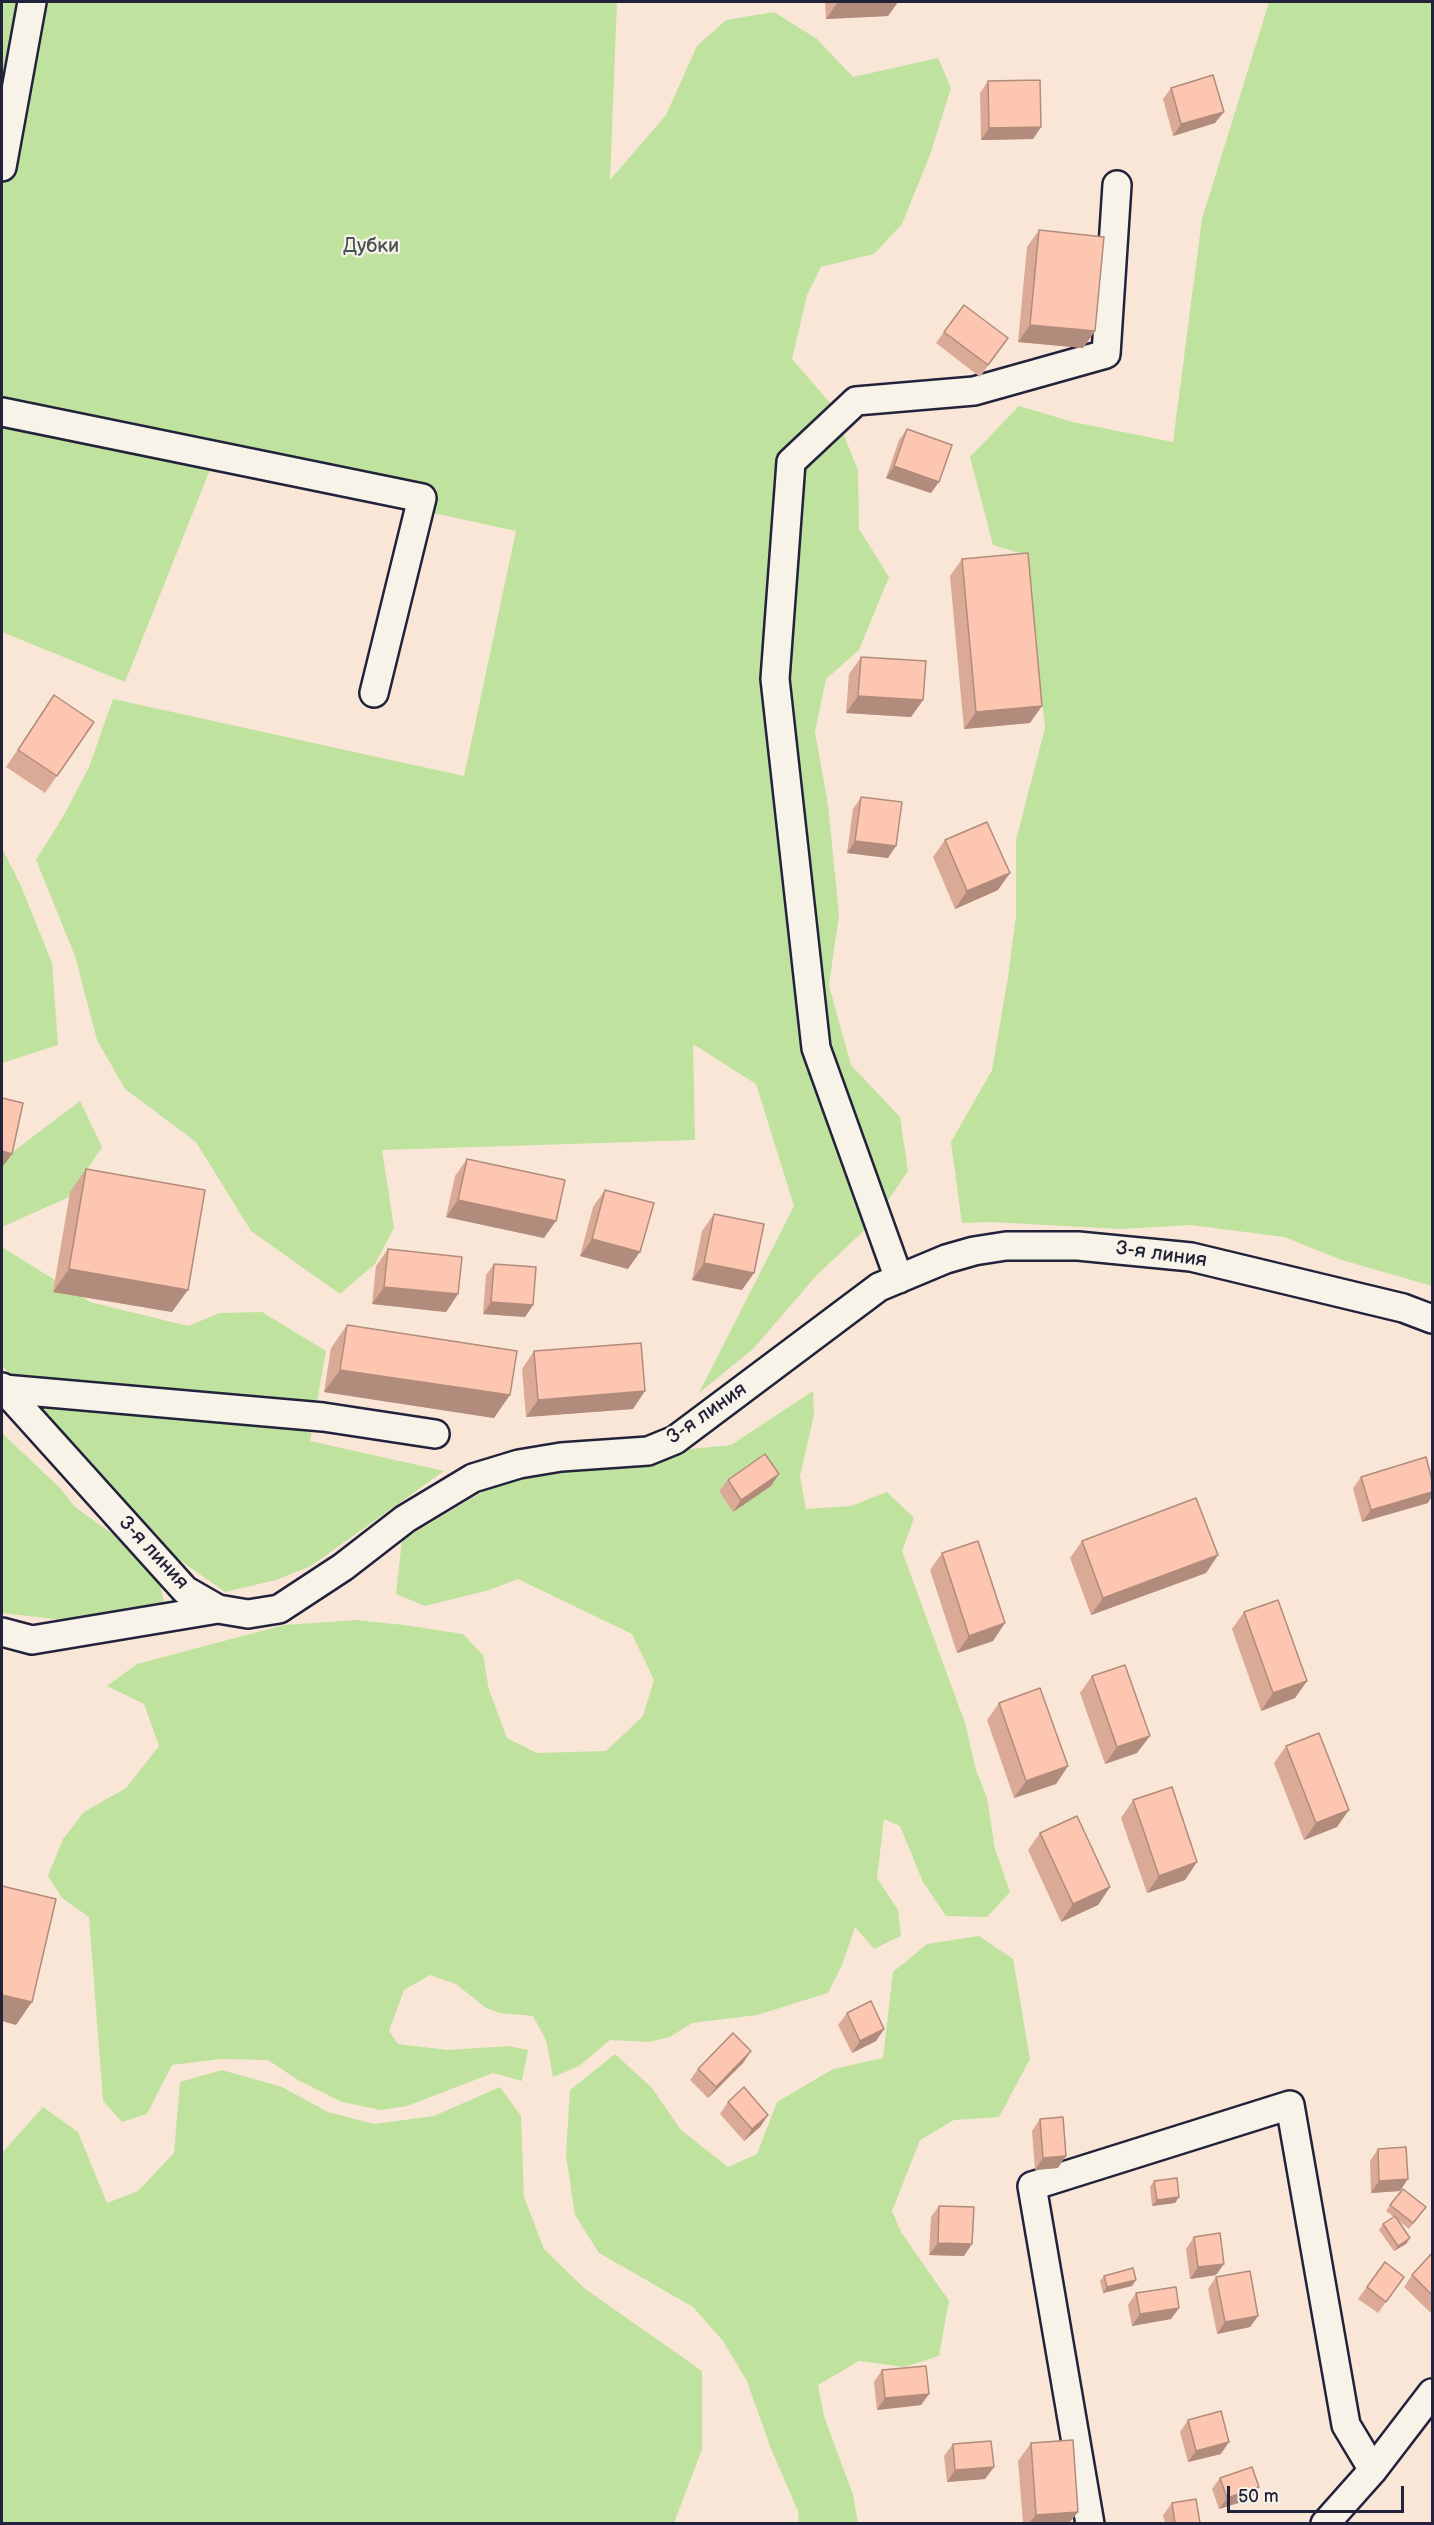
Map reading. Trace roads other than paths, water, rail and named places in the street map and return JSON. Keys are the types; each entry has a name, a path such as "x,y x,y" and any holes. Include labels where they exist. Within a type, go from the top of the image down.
{"street":[{"path":"2,167 32,2"},
{"path":"899,1279 816,1048 775,680 791,462 856,401 974,391 1106,354 1117,185"},
{"path":"2,412 422,498 374,693"},
{"name":"3-я линия","path":"3,1388 185,1590 218,1608 248,1614 279,1608 343,1567 405,1519 473,1478 519,1464 561,1457 648,1450 675,1440 879,1287 946,1259 1006,1246 1122,1248 1191,1257 1403,1308 1432,1319"},
{"path":"3,1388 323,1417 435,1434"},
{"path":"2,1632 32,1640 218,1608"},
{"path":"1089,2523 1032,2186 1290,2105 1346,2425 1373,2470"},
{"path":"1325,2523 1373,2470 1432,2393"}],"park label":[{"name":"Дубки","path":"371,247"}]}
